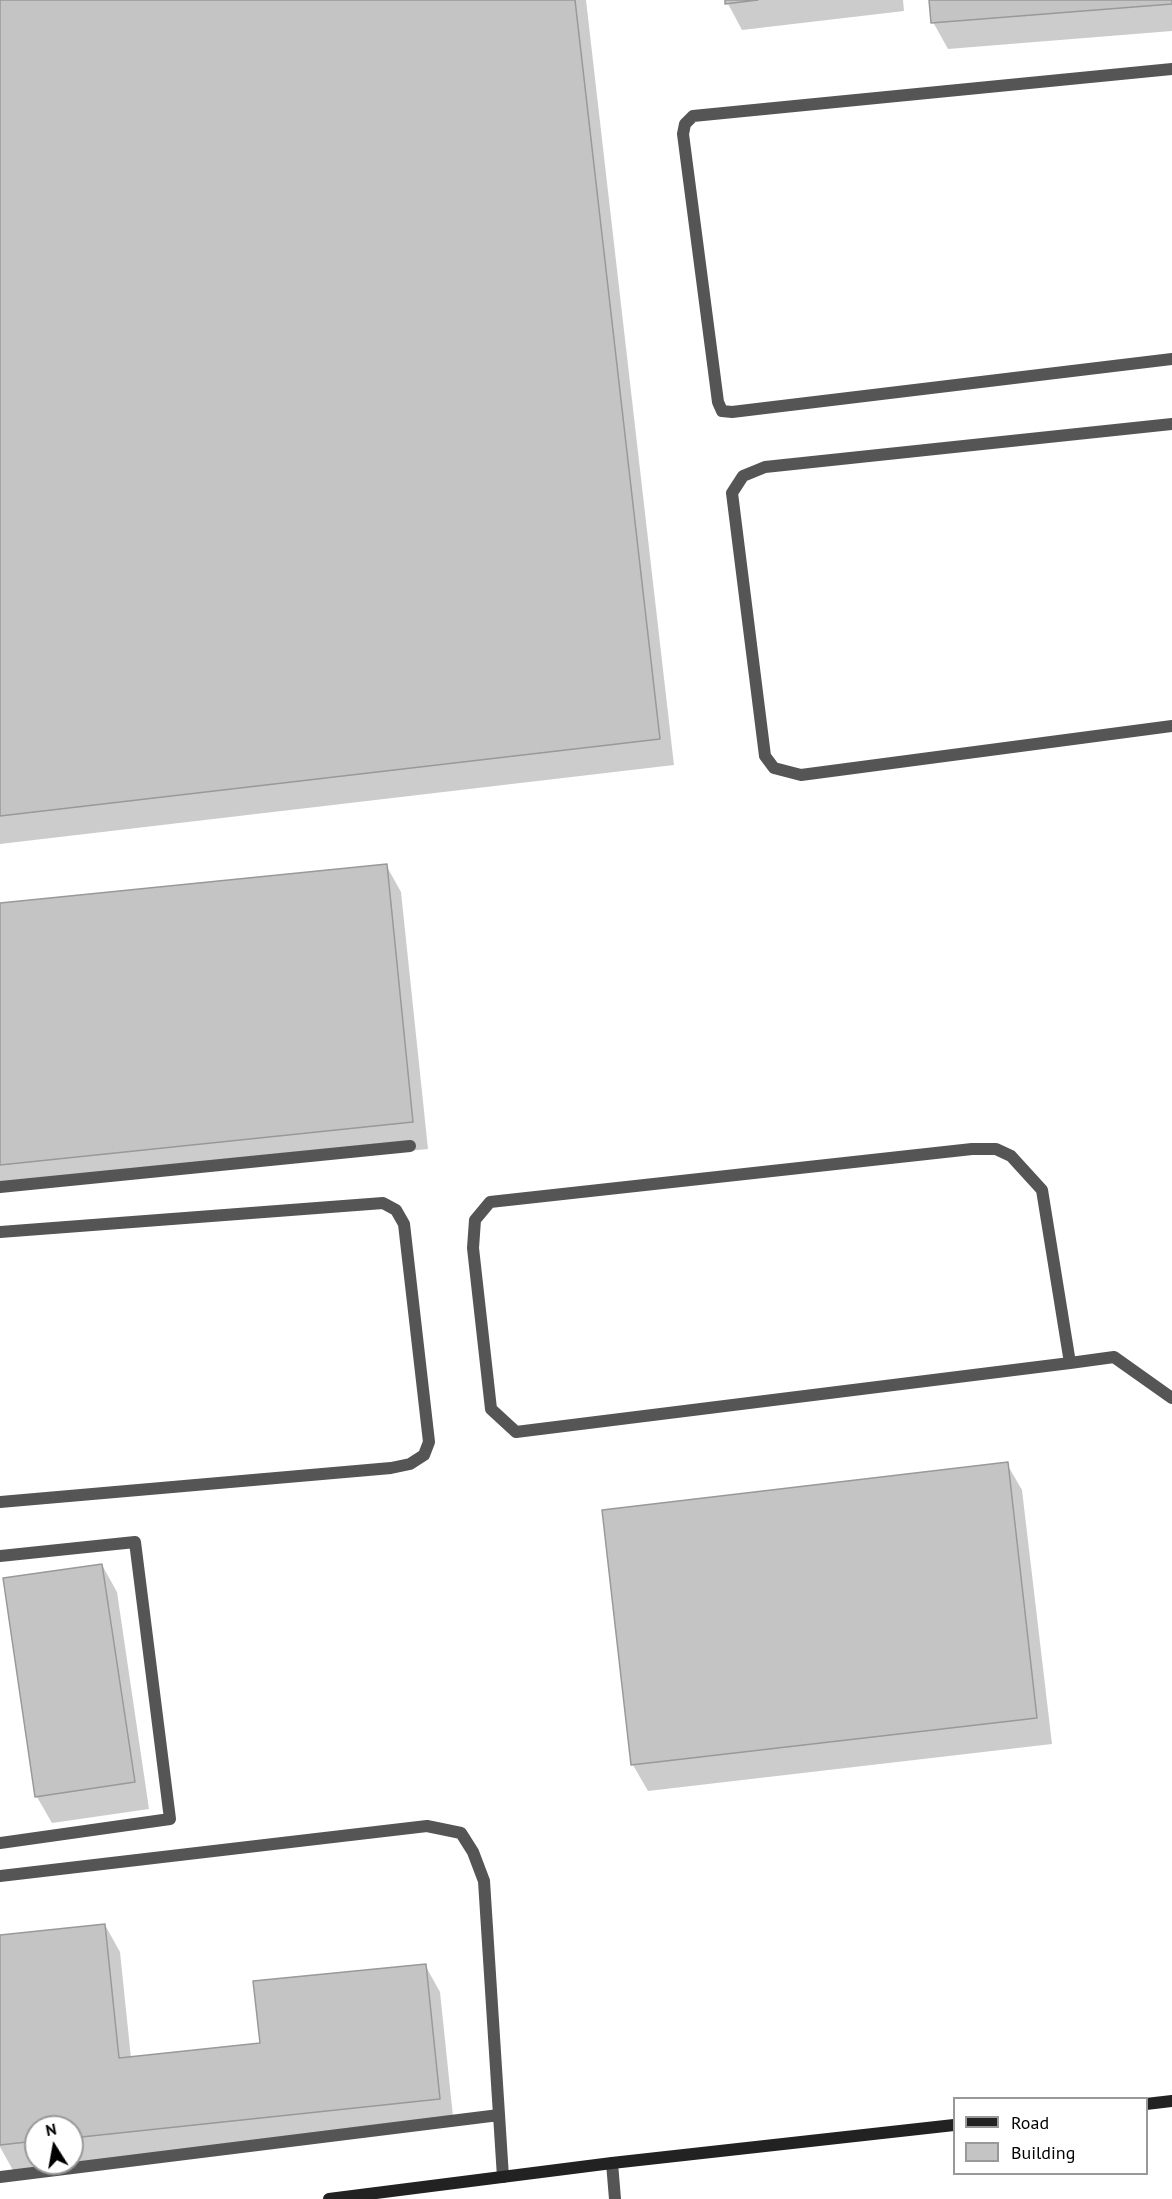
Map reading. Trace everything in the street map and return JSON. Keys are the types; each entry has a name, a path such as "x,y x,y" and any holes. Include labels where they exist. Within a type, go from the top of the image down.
{"street":[{"path":"1172,69 693,116 685,123 683,134 718,402 722,411 732,412 1172,359"},
{"path":"1172,424 765,467 743,476 732,493 765,756 774,768 801,775 1172,726"},
{"path":"0,1187 410,1146"},
{"path":"1070,1363 1042,1190 1011,1156 996,1149 972,1149 490,1202 475,1220 473,1248 491,1409 516,1432 1070,1363 1114,1357 1172,1398"},
{"path":"0,1232 383,1203 396,1210 404,1224 429,1442 424,1455 410,1464 391,1468 0,1502"},
{"path":"0,1556 135,1542 170,1819 0,1843"},
{"path":"0,1876 428,1826 461,1833 473,1852 484,1881 503,2177"},
{"path":"1148,2104 1172,2101"},
{"path":"0,2177 499,2115"},
{"path":"328,2199 612,2163 953,2125"},
{"path":"612,2163 615,2199"}],"building":[{"path":"0,0 575,0 660,739 0,816"},
{"path":"725,0 758,0 725,4"},
{"path":"929,0 1172,0 1172,4 931,23"},
{"path":"387,864 413,1122 0,1165 0,903"},
{"path":"1008,1462 1037,1718 631,1765 602,1510"},
{"path":"102,1564 135,1782 35,1797 3,1578"},
{"path":"105,1924 119,2058 260,2043 253,1981 426,1964 440,2099 84,2137 84,2115 24,2115 24,2142 0,2145 0,1935"}]}
